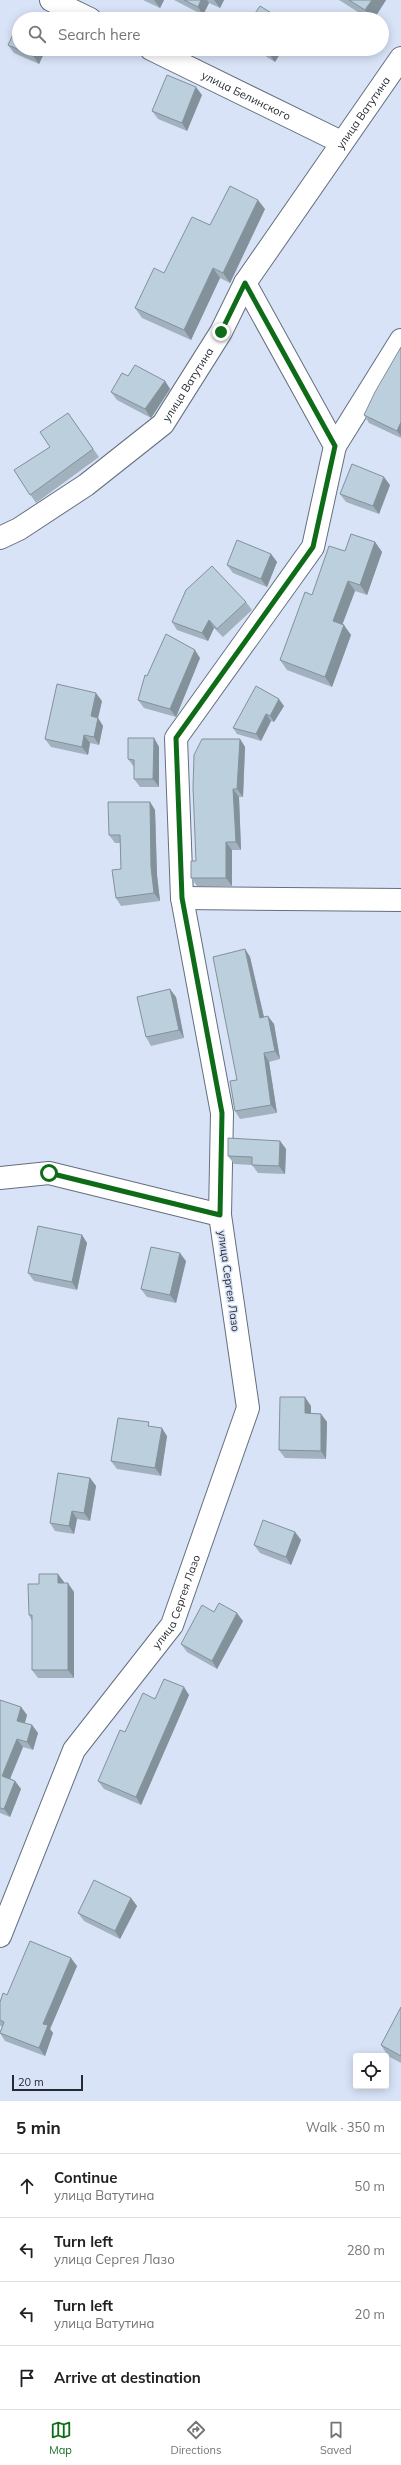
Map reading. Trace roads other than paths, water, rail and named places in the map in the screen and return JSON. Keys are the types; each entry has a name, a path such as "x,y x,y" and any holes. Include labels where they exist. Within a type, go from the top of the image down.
{"street":[{"path":"51,0 76,12"},
{"name":"улица Белинского","path":"165,56 342,142"},
{"name":"улица Ватутина","path":"0,538 19,529 86,485 163,424 221,332 245,283 401,58"},
{"path":"245,283 335,446"},
{"name":"улица Сергея Лазо","path":"0,1936 74,1750 172,1625 248,1408 220,1215 222,1113 182,898 176,738 313,547 335,446 401,340"},
{"path":"182,898 401,900"},
{"path":"0,1178 49,1173 220,1215"}]}
